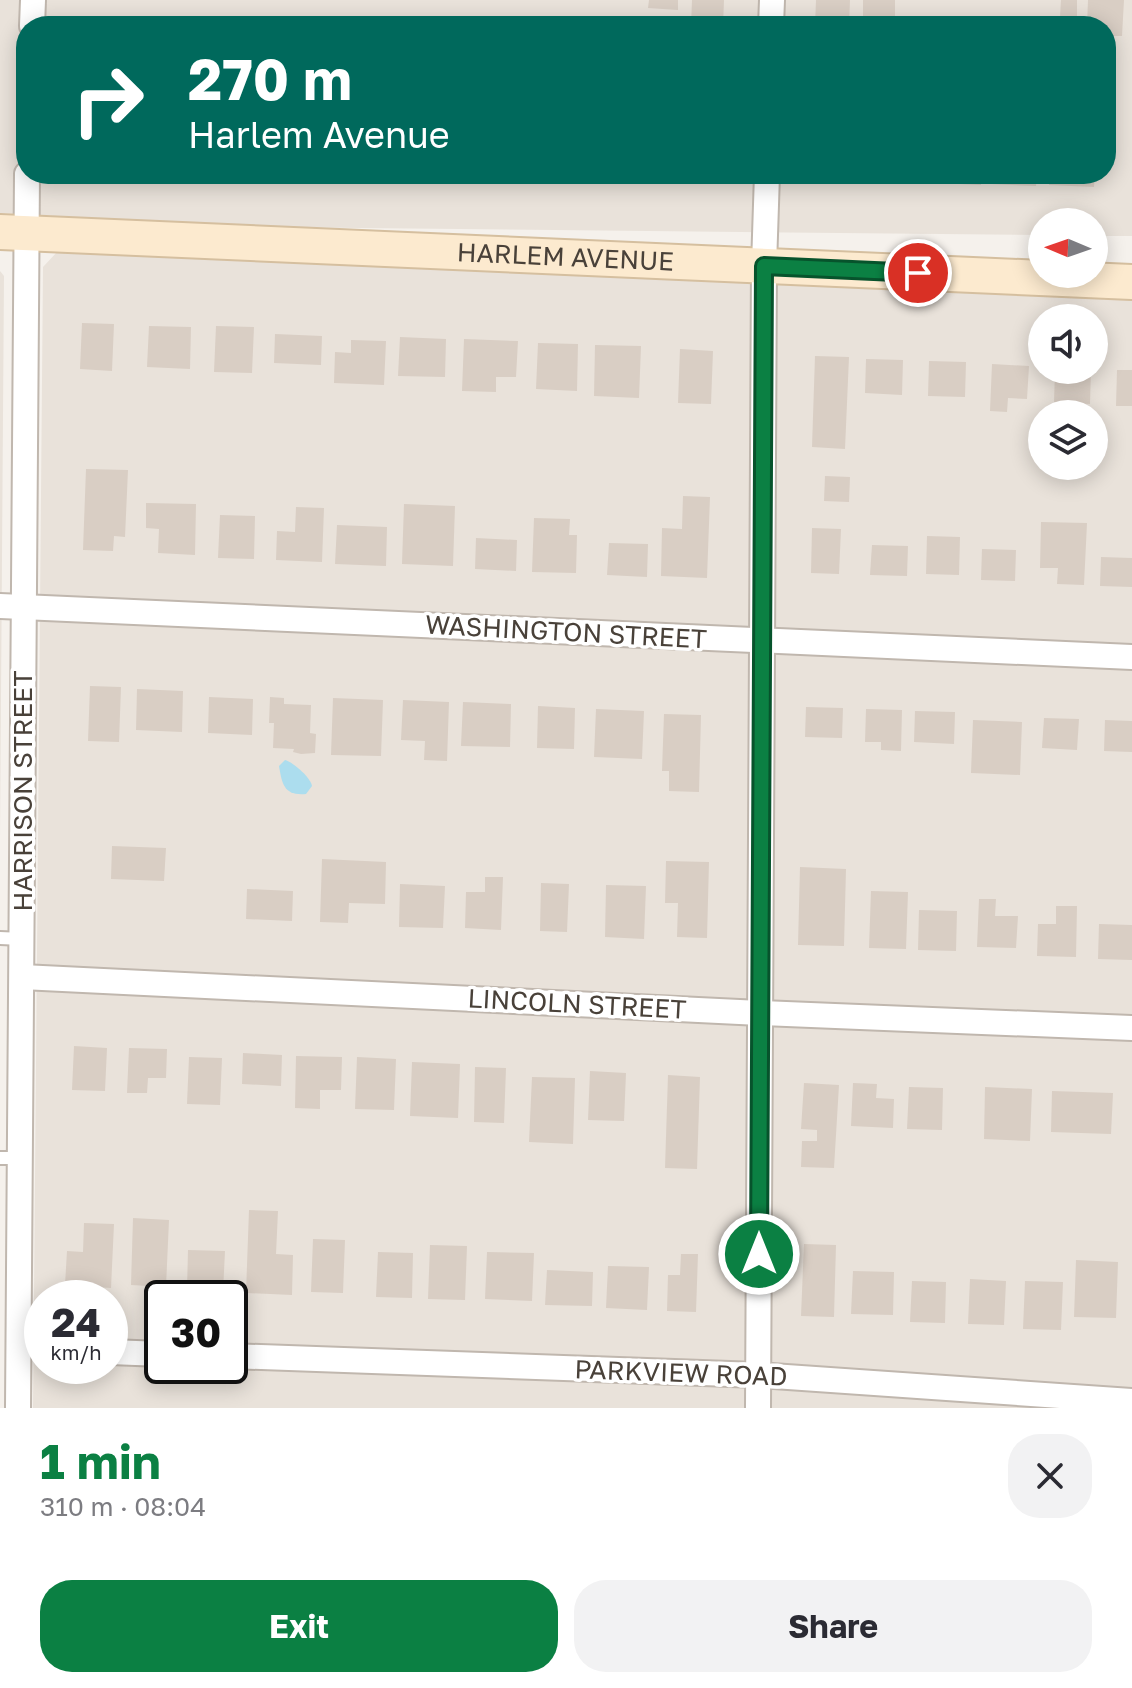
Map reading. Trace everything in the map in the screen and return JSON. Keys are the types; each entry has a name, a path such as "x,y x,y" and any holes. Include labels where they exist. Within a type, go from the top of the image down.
{"main road":[{"name":"HARLEM AVENUE","path":"13,232 1132,282"}],"street":[{"name":"HARRISON STREET","path":"24,1289 11,1158 22,977 11,938 13,232 25,184"},
{"path":"758,1408 767,184"},
{"name":"WASHINGTON STREET","path":"12,607 1132,657"},
{"name":"LINCOLN STREET","path":"22,977 1132,1028"},
{"name":"PARKVIEW ROAD","path":"248,1357 758,1375 1132,1401"},
{"name":"HARRISON STREET","path":"18,1408 24,1378"}],"shaded area":[{"path":"0,0 1132,0 1132,236 1108,236 1108,208 1028,208 1028,235 259,227 0,213"},
{"path":"57,252 1132,300 1132,1408 33,1408 33,1384 128,1384 128,1280 34,1280 43,267"},
{"path":"0,271 4,276 0,839"}],"water":[{"path":"285,760 311,783 306,794 293,793 285,788 279,766"}],"building":[{"path":"649,0 678,0 678,10 648,8"},
{"path":"692,0 724,0 723,16 691,16"},
{"path":"816,0 850,0 849,16 815,16"},
{"path":"863,0 895,0 895,16 863,16"},
{"path":"1061,0 1077,0 1077,16 1060,16"},
{"path":"1088,0 1124,0 1122,36 1116,36 1116,16 1087,16"},
{"path":"990,184 1036,184 1036,186"},
{"path":"1049,184 1094,184 1094,187"},
{"path":"82,323 114,324 112,371 80,369"},
{"path":"149,326 191,327 190,369 147,367"},
{"path":"216,326 254,327 252,373 214,372"},
{"path":"275,334 322,336 321,365 274,363"},
{"path":"400,337 446,339 445,377 398,376"},
{"path":"464,339 518,341 516,377 496,377 496,392 462,391"},
{"path":"351,340 386,341 384,385 334,383 335,352 351,353"},
{"path":"538,343 578,344 577,391 536,389"},
{"path":"595,345 641,346 639,398 594,396"},
{"path":"680,349 713,351 711,404 678,403"},
{"path":"815,356 849,357 845,449 812,447"},
{"path":"866,359 903,360 902,395 865,393"},
{"path":"929,361 966,362 965,397 928,396"},
{"path":"992,364 1028,366 1027,399 1008,398 1007,412 990,411"},
{"path":"1117,370 1132,370 1132,406 1116,406"},
{"path":"1055,384 1091,384 1090,400 1054,400"},
{"path":"86,469 128,470 125,537 114,536 113,551 83,550"},
{"path":"825,476 850,477 849,502 824,501"},
{"path":"683,496 710,497 707,578 661,576 662,528 682,529"},
{"path":"146,503 196,504 195,555 158,553 159,529 146,528"},
{"path":"404,504 455,506 453,566 402,564"},
{"path":"296,507 324,508 322,562 276,560 277,531 295,532"},
{"path":"220,515 255,516 254,559 218,558"},
{"path":"534,518 570,519 569,535 577,535 576,573 532,572"},
{"path":"1041,522 1087,523 1084,585 1057,584 1058,568 1040,568"},
{"path":"337,525 387,527 386,566 335,564"},
{"path":"812,528 841,529 839,574 811,573"},
{"path":"927,536 960,537 959,575 926,574"},
{"path":"476,538 517,540 516,571 475,569"},
{"path":"609,543 648,544 647,577 607,575"},
{"path":"872,545 908,546 907,576 870,575"},
{"path":"982,549 1016,550 1015,581 981,580"},
{"path":"1101,557 1132,558 1132,587 1100,586"},
{"path":"90,686 121,687 119,742 88,741"},
{"path":"137,689 183,691 182,732 136,730"},
{"path":"209,697 253,699 252,735 208,733"},
{"path":"270,697 284,698 284,704 311,705 310,733 316,734 315,753 301,754 293,752 294,749 273,748 274,723 269,723"},
{"path":"333,698 383,700 381,756 331,755"},
{"path":"403,700 449,702 447,761 424,760 425,741 401,740"},
{"path":"463,702 511,704 510,747 461,746"},
{"path":"538,706 575,708 574,749 537,748"},
{"path":"806,707 843,708 842,738 805,737"},
{"path":"596,709 644,711 642,759 594,757"},
{"path":"866,709 902,710 901,751 881,750 881,742 865,742"},
{"path":"915,711 955,712 954,744 914,742"},
{"path":"664,714 701,715 699,792 669,791 669,771 662,771"},
{"path":"1044,718 1079,719 1077,750 1042,748"},
{"path":"973,720 1022,722 1020,775 971,773"},
{"path":"1105,720 1132,721 1132,752 1104,751"},
{"path":"112,846 166,848 164,881 111,879"},
{"path":"322,859 386,862 385,904 349,903 348,923 320,922"},
{"path":"666,861 709,862 707,938 677,937 678,903 665,903"},
{"path":"800,867 846,869 844,946 798,945"},
{"path":"485,877 503,877 501,930 465,928 466,892 485,892"},
{"path":"541,883 569,884 567,932 540,931"},
{"path":"400,884 445,886 443,928 399,927"},
{"path":"606,885 646,886 644,939 605,937"},
{"path":"247,889 293,891 292,921 246,919"},
{"path":"871,891 908,892 906,949 869,948"},
{"path":"979,899 996,899 995,916 1018,916 1016,948 977,947"},
{"path":"1056,906 1077,906 1076,957 1037,956 1038,924 1056,924"},
{"path":"919,910 957,911 956,951 918,950"},
{"path":"1099,924 1132,925 1132,960 1098,959"},
{"path":"74,1046 107,1048 105,1091 72,1090"},
{"path":"129,1048 167,1049 166,1078 148,1078 147,1093 127,1093"},
{"path":"243,1053 282,1055 281,1086 242,1084"},
{"path":"296,1056 342,1057 341,1090 320,1090 320,1109 295,1108"},
{"path":"189,1057 222,1058 220,1105 187,1104"},
{"path":"357,1057 396,1059 394,1110 355,1109"},
{"path":"412,1062 460,1064 458,1118 410,1116"},
{"path":"475,1067 506,1068 504,1123 474,1122"},
{"path":"590,1071 626,1073 624,1121 588,1120"},
{"path":"668,1075 700,1077 697,1169 665,1168"},
{"path":"532,1077 575,1078 573,1144 529,1142"},
{"path":"804,1083 839,1085 834,1168 801,1167 802,1141 817,1141 817,1130 801,1129"},
{"path":"853,1083 877,1084 876,1098 894,1099 893,1128 851,1126"},
{"path":"909,1087 943,1088 942,1130 907,1129"},
{"path":"985,1087 1032,1089 1030,1141 984,1139"},
{"path":"1052,1091 1113,1093 1111,1134 1051,1132"},
{"path":"249,1210 278,1211 276,1254 293,1255 292,1295 248,1293"},
{"path":"133,1218 169,1220 166,1280 144,1280 144,1286 131,1285"},
{"path":"84,1223 114,1224 111,1280 65,1280 67,1251 83,1252"},
{"path":"313,1239 345,1240 343,1293 311,1292"},
{"path":"804,1244 836,1245 834,1317 801,1316"},
{"path":"430,1245 467,1246 465,1300 428,1299"},
{"path":"188,1250 225,1251 224,1280 187,1280"},
{"path":"378,1252 413,1253 412,1298 376,1297"},
{"path":"487,1252 534,1253 532,1301 485,1299"},
{"path":"681,1254 698,1254 696,1312 667,1311 668,1275 680,1275"},
{"path":"1076,1260 1118,1262 1116,1318 1074,1317"},
{"path":"608,1266 649,1267 647,1310 606,1308"},
{"path":"547,1270 593,1272 592,1306 545,1305"},
{"path":"853,1271 894,1272 893,1315 851,1314"},
{"path":"970,1279 1006,1281 1004,1325 968,1324"},
{"path":"912,1281 946,1282 945,1323 910,1322"},
{"path":"1025,1281 1063,1282 1061,1330 1023,1329"}],"route":[{"path":"759,1254 764,266 918,273"}]}
